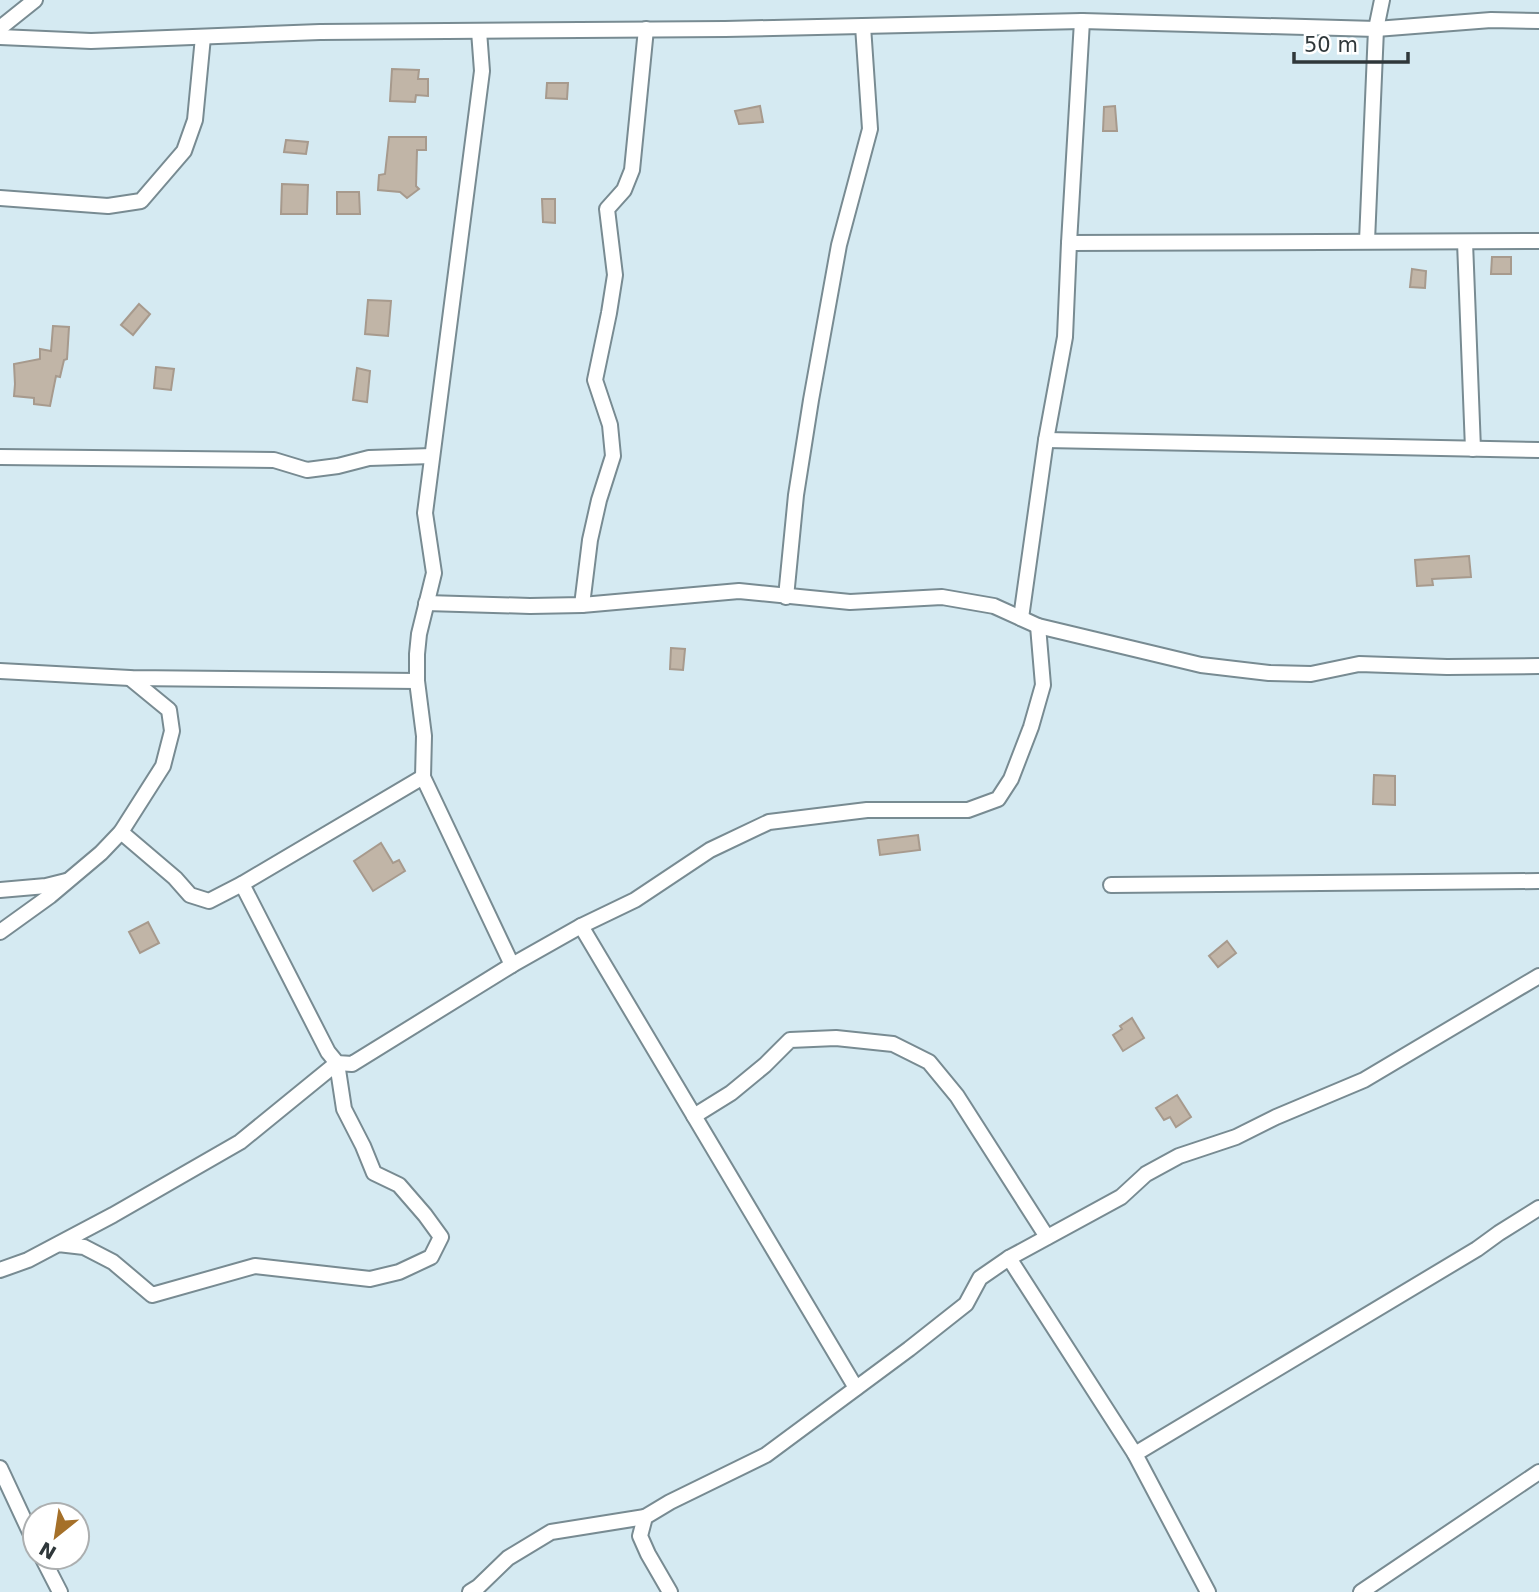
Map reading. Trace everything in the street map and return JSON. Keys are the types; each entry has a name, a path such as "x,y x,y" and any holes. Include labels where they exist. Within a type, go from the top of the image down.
{"street":[{"path":"0,28 35,0"},
{"path":"1367,241 1376,29 1382,0"},
{"path":"0,37 92,41 320,32 1082,21 1376,29 1491,20 1539,20"},
{"path":"1021,618 1046,440 1065,337 1082,21"},
{"path":"786,597 796,495 811,400 839,245 870,129 863,26"},
{"path":"582,606 590,540 613,456 610,425 595,380 615,275 607,209 624,190 632,170 646,29"},
{"path":"479,31 482,71 425,513 434,573 416,654 424,736 423,777 512,965"},
{"path":"0,198 108,206 141,201 184,151 195,120 203,37"},
{"path":"1069,243 1539,241"},
{"path":"1465,242 1473,449"},
{"path":"1046,440 1539,450"},
{"path":"0,457 274,460 307,470 369,458 432,456"},
{"path":"426,603 582,606 739,591 850,602 942,597 994,606 1038,626 1201,665 1269,673 1311,674 1359,664 1539,666"},
{"path":"0,1270 28,1260 124,1209 240,1142 337,1063 352,1064 512,965 581,926 635,900 710,850 769,822 867,810 968,810 998,799 1012,779 1043,685 1038,626"},
{"path":"0,671 130,678 417,681"},
{"path":"0,932 50,897 102,853 121,832 163,766 172,731 169,709 130,678"},
{"path":"121,832 175,878 190,895 209,901 423,777"},
{"path":"0,891 67,881"},
{"path":"1111,885 1539,881"},
{"path":"58,1244 84,1247 113,1262 152,1295 255,1266 370,1279 399,1272 431,1257 441,1237 399,1185 374,1173 344,1109 337,1063 328,1052 242,884"},
{"path":"581,926 856,1388"},
{"path":"470,1592 508,1558 551,1532 645,1517 766,1455 966,1304 981,1278 1009,1258 1121,1197 1146,1174 1179,1156 1236,1137 1364,1080 1539,976"},
{"path":"694,1116 730,1093 765,1065 790,1040 836,1038 893,1044 929,1062 957,1096 1047,1237"},
{"path":"1135,1454 1477,1249 1539,1208"},
{"path":"1009,1258 1135,1454 1208,1592"},
{"path":"0,1468 21,1512"},
{"path":"1361,1592 1539,1472"},
{"path":"645,1517 640,1536 670,1592"},
{"path":"49,1571 60,1592"}],"building":[{"path":"392,69 419,70 418,79 428,79 428,96 416,95 415,102 390,101"},
{"path":"547,83 568,83 567,99 546,98"},
{"path":"760,106 763,122 739,124 735,111"},
{"path":"1115,106 1117,131 1103,131 1104,107"},
{"path":"389,137 426,137 426,150 417,150 416,186 419,189 407,198 400,192 378,190 379,175 385,174"},
{"path":"286,140 308,142 306,154 284,152"},
{"path":"282,184 308,185 307,214 281,214"},
{"path":"337,192 359,192 360,214 337,214"},
{"path":"542,199 555,199 555,223 543,222"},
{"path":"1492,257 1511,257 1511,274 1491,274"},
{"path":"1412,269 1426,271 1425,288 1410,287"},
{"path":"368,300 391,301 388,336 365,334"},
{"path":"139,304 150,314 133,335 121,325"},
{"path":"53,326 69,327 67,359 64,360 60,377 56,376 50,406 34,404 34,398 14,396 14,364 40,359 40,349 51,351"},
{"path":"156,367 174,369 171,390 154,388"},
{"path":"357,368 370,371 367,402 353,400"},
{"path":"1469,556 1471,577 1432,579 1433,585 1417,586 1415,560"},
{"path":"671,648 685,649 683,670 670,669"},
{"path":"1374,775 1395,776 1395,805 1373,804"},
{"path":"918,835 920,850 880,855 878,840"},
{"path":"381,843 393,863 399,860 405,871 373,891 354,861"},
{"path":"148,922 159,943 140,953 129,932"},
{"path":"1227,941 1236,953 1218,967 1209,956"},
{"path":"1132,1018 1144,1038 1123,1051 1113,1035"},
{"path":"1177,1095 1191,1117 1176,1127 1170,1117 1164,1120 1156,1108"}]}
